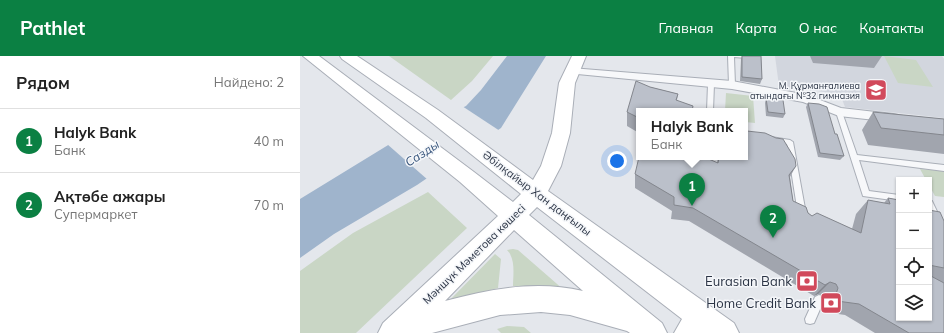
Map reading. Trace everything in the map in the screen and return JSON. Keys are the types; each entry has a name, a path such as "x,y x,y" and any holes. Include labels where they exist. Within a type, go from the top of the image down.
{"main road":[{"path":"310,56 336,64 351,59"},
{"path":"310,56 461,172 643,326"},
{"name":"Әбілқайыр Хан даңғылы","path":"351,59 432,114 486,155 695,324 724,333"},
{"name":"Мәншүк Мәметова көшесі","path":"396,331 536,194 551,166 561,133 564,97 575,63"},
{"path":"396,331 488,305 529,299 560,300 643,326"}],"street":[{"path":"575,63 711,84 732,85 764,90 807,99 839,112 905,119"}],"lane":[{"path":"731,56 732,85"},
{"path":"735,56 746,56"},
{"path":"710,108 711,84"},
{"path":"839,112 866,194 896,198"},
{"path":"768,138 790,142 803,224"},
{"path":"854,157 944,168"},
{"path":"932,210 944,236"},
{"path":"810,319 819,300"}],"shaded area":[{"name":"М. Құрманғалиева атындағы №32 гимназия","path":"775,56 942,56 944,59 944,118 845,107 840,94 779,86"}],"green space":[{"path":"389,56 493,56 472,81 451,100"},
{"path":"884,56 916,60 933,87 898,83"},
{"path":"726,93 753,96 755,123 748,122 748,108 725,108"},
{"path":"920,169 944,171 944,197 935,196 932,190 932,177 924,177"},
{"path":"428,192 467,228 356,333 300,333 300,271 353,233"},
{"path":"507,250 518,250 564,290 513,286 513,262"},
{"path":"495,254 501,259 498,288 465,297 443,307"},
{"path":"507,326 524,327 531,333 501,333 497,329"}],"water":[{"name":"Сазды","path":"507,56 546,56 501,128 417,185 334,234 300,258 300,199 398,139 466,106 481,90"}],"pier":[{"path":"462,106 500,131 428,180 387,144 397,138"}],"building":[{"path":"742,56 761,56 762,79 742,77"},
{"path":"636,81 650,87 678,94 676,100 693,106 693,108 636,108 636,116 627,112"},
{"path":"766,98 783,100 785,114 768,112"},
{"path":"808,103 819,104 827,107 835,134 837,134 844,156 820,153"},
{"path":"873,112 944,119 944,135 881,128"},
{"path":"748,131 765,133 776,138 783,139 795,159 796,166 789,175 793,201 806,207 808,213 812,216 817,213 861,233 868,200 890,204 888,198 896,199 896,321 932,321 932,277 944,283 944,333 909,333 859,304 837,301 836,294 838,288 836,284 830,282 825,285 693,208 674,205 674,197 635,174 638,160 711,160 718,163 718,160 748,160"},
{"path":"932,211 940,212 944,221 944,268 932,266"}],"place":[{"name":"М. Құрманғалиева атындағы №32 гимназия","path":"876,90"},
{"name":"Halyk Bank","path":"692,206"},
{"name":"Ақтөбе ажары","path":"773,238"},
{"name":"Eurasian Bank","path":"807,281"},
{"name":"Home Credit Bank","path":"831,303"}]}
